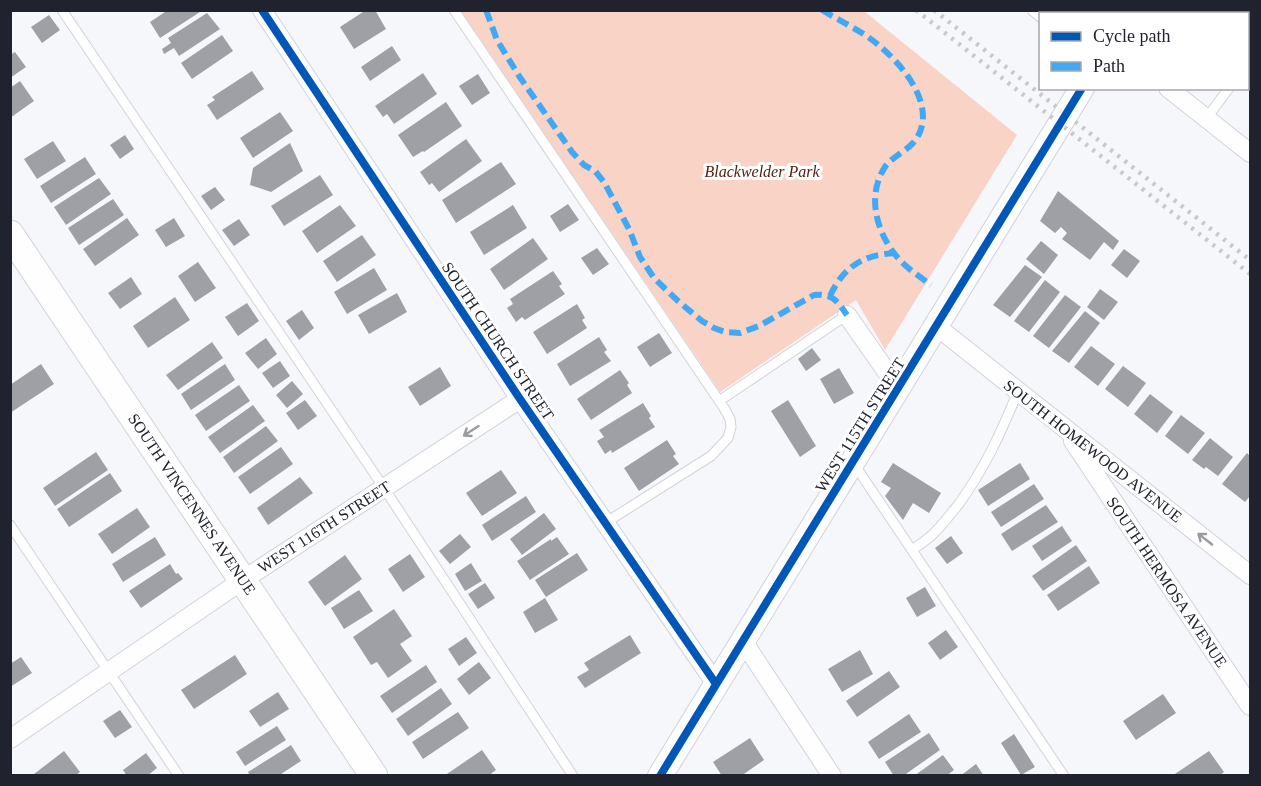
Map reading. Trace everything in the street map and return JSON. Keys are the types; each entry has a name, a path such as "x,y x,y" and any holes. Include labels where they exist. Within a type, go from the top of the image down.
{"main road":[{"name":"SOUTH VINCENNES AVENUE","path":"10,234 374,776"}],"street":[{"name":"SOUTH CHURCH STREET","path":"262,10 520,399 716,684"},
{"name":"WEST 115TH STREET","path":"660,776 1081,90"},
{"path":"1170,90 1251,153"},
{"path":"847,315 898,388"},
{"name":"SOUTH HOMEWOOD AVENUE","path":"936,326 1251,575"},
{"name":"WEST 116TH STREET","path":"10,739 243,580 520,399"},
{"name":"SOUTH HERMOSA AVENUE","path":"1064,428 1251,706"},
{"path":"743,641 832,776"}],"lane":[{"path":"62,10 384,488 573,776"},
{"path":"454,10 730,419 731,427 728,438 711,456 605,523"},
{"path":"1206,119 1228,90"},
{"path":"719,401 847,315"},
{"path":"912,550 930,537 948,518 967,492 988,459 1018,391"},
{"path":"853,462 1064,776"},
{"path":"10,525 179,776"}],"green space":[{"name":"Blackwelder Park","path":"461,11 864,11 1017,135 885,350 856,300 720,392"}],"building":[{"path":"168,10 203,10 160,38 150,22"},
{"path":"366,10 375,10 386,29 354,49 340,27"},
{"path":"1203,10 1243,10 1245,12 1205,12"},
{"path":"207,13 220,29 179,56 174,48 164,54 162,49 171,43 168,38"},
{"path":"49,15 60,30 42,43 31,27"},
{"path":"222,35 233,51 192,79 181,63"},
{"path":"392,46 401,60 370,81 361,67"},
{"path":"15,52 26,67 10,78 10,55"},
{"path":"252,71 264,89 217,120 207,105 215,100 212,97"},
{"path":"423,73 437,94 394,124 387,114 383,117 375,106"},
{"path":"478,74 490,93 472,105 459,86"},
{"path":"20,81 34,101 10,118 10,88"},
{"path":"446,102 462,126 413,157 398,135"},
{"path":"280,112 293,131 253,158 240,138"},
{"path":"125,135 134,149 120,159 110,145"},
{"path":"466,139 482,161 439,192 432,183 429,185 420,172"},
{"path":"53,141 66,161 37,179 24,159"},
{"path":"290,143 303,171 271,192 250,185 253,168"},
{"path":"85,157 96,174 51,203 40,186"},
{"path":"501,162 516,184 456,223 442,200"},
{"path":"320,175 333,195 284,226 271,206"},
{"path":"99,178 111,194 66,225 54,207"},
{"path":"215,187 225,200 211,210 201,196"},
{"path":"1058,191 1119,241 1113,250 1104,242 1090,260 1062,239 1067,233 1061,227 1055,233 1040,221"},
{"path":"113,199 124,215 79,245 68,228"},
{"path":"568,204 579,220 560,232 550,216"},
{"path":"340,205 356,226 317,253 302,231"},
{"path":"513,205 527,228 484,255 470,232"},
{"path":"127,218 139,235 95,266 83,249"},
{"path":"174,218 185,236 166,247 155,230"},
{"path":"239,219 250,235 234,246 222,230"},
{"path":"362,235 376,255 337,282 323,261"},
{"path":"533,238 548,259 504,290 490,269"},
{"path":"1041,241 1058,255 1044,274 1026,259"},
{"path":"597,248 609,264 593,275 581,258"},
{"path":"1124,249 1140,261 1127,278 1111,265"},
{"path":"198,262 216,288 195,302 178,276"},
{"path":"1025,265 1042,277 1010,317 993,305"},
{"path":"374,268 387,290 347,314 334,292"},
{"path":"553,271 562,284 559,286 565,294 525,320 522,317 516,322 507,308 513,304 510,299"},
{"path":"131,277 142,294 120,309 108,293"},
{"path":"1045,280 1060,292 1029,332 1014,321"},
{"path":"1100,289 1118,302 1104,320 1087,307"},
{"path":"397,293 407,312 369,334 358,315"},
{"path":"1065,295 1081,307 1049,348 1033,336"},
{"path":"175,297 190,320 148,348 133,326"},
{"path":"247,303 259,321 238,336 225,317"},
{"path":"577,304 585,318 582,320 587,328 547,354 533,332"},
{"path":"302,310 314,328 299,340 286,321"},
{"path":"1085,311 1100,323 1069,363 1052,351"},
{"path":"659,333 672,353 650,367 637,347"},
{"path":"599,337 607,350 604,352 611,361 570,386 557,364"},
{"path":"266,338 277,354 258,369 245,353"},
{"path":"212,342 223,358 178,390 166,375"},
{"path":"1091,346 1115,364 1098,386 1074,367"},
{"path":"812,348 821,360 806,371 798,359"},
{"path":"280,361 290,376 273,388 262,373"},
{"path":"41,364 54,384 10,413 10,385"},
{"path":"225,364 235,380 191,410 181,394"},
{"path":"1123,366 1146,383 1128,407 1105,389"},
{"path":"440,367 451,386 420,406 408,387"},
{"path":"839,368 854,393 834,404 820,379"},
{"path":"620,370 629,383 627,385 632,393 591,420 577,399"},
{"path":"292,381 303,394 287,408 276,395"},
{"path":"239,385 250,401 206,431 195,415"},
{"path":"1150,394 1173,412 1157,433 1134,414"},
{"path":"305,400 317,416 298,430 286,413"},
{"path":"788,400 816,446 800,457 771,411"},
{"path":"643,403 655,427 612,453 611,450 605,454 597,441 604,437 599,430"},
{"path":"253,405 265,421 220,453 208,437"},
{"path":"1181,415 1205,433 1188,454 1165,436"},
{"path":"266,426 278,441 234,473 223,457"},
{"path":"1210,438 1233,457 1218,476 1192,460"},
{"path":"667,440 679,464 639,491 624,468"},
{"path":"281,447 293,464 250,494 238,477"},
{"path":"96,452 108,470 55,506 43,488"},
{"path":"1247,453 1250,456 1250,496 1245,502 1222,484"},
{"path":"893,463 941,493 929,513 913,503 903,520 885,496 891,488 881,482"},
{"path":"1020,463 1030,479 988,506 978,490"},
{"path":"501,470 517,493 482,516 466,493"},
{"path":"110,473 122,491 69,527 57,509"},
{"path":"300,477 313,493 268,525 257,508"},
{"path":"1034,484 1044,499 1001,527 991,512"},
{"path":"526,496 536,512 492,541 482,525"},
{"path":"1046,505 1058,522 1012,551 1001,534"},
{"path":"137,508 150,527 112,554 98,534"},
{"path":"544,513 556,529 522,555 510,539"},
{"path":"1062,526 1072,541 1042,561 1032,546"},
{"path":"460,534 471,547 450,564 439,551"},
{"path":"951,536 963,553 947,564 935,548"},
{"path":"155,537 166,555 123,582 112,564"},
{"path":"557,537 569,554 530,580 517,561"},
{"path":"1076,545 1087,561 1043,591 1032,576"},
{"path":"577,553 588,570 546,597 535,580"},
{"path":"410,554 425,577 403,592 388,569"},
{"path":"345,555 362,579 325,606 308,582"},
{"path":"471,563 482,581 465,591 455,574"},
{"path":"170,564 176,574 178,573 183,579 141,608 129,591"},
{"path":"1089,566 1100,583 1058,611 1047,595"},
{"path":"485,583 495,598 478,609 468,594"},
{"path":"925,587 936,606 917,617 906,598"},
{"path":"359,590 373,611 344,629 331,608"},
{"path":"545,598 558,620 535,633 523,612"},
{"path":"394,609 412,636 400,644 412,661 388,678 377,662 371,665 353,637"},
{"path":"946,630 958,647 940,660 928,643"},
{"path":"630,635 641,653 585,688 577,677 589,670 584,663"},
{"path":"466,637 477,653 459,666 448,649"},
{"path":"860,650 873,674 842,692 828,669"},
{"path":"235,655 247,674 194,709 181,690"},
{"path":"21,657 32,673 10,687 10,664"},
{"path":"479,662 491,678 469,695 457,679"},
{"path":"426,665 437,682 392,713 380,696"},
{"path":"889,671 900,687 857,717 846,701"},
{"path":"441,688 452,704 408,736 396,719"},
{"path":"278,692 289,709 260,727 249,711"},
{"path":"1163,694 1176,713 1136,740 1123,721"},
{"path":"120,710 132,727 115,738 103,721"},
{"path":"458,712 469,728 423,759 412,742"},
{"path":"909,714 921,732 879,759 868,742"},
{"path":"277,726 286,740 245,766 236,752"},
{"path":"929,733 940,750 903,776 894,776 885,762"},
{"path":"1014,734 1035,767 1021,775 1001,743"},
{"path":"750,738 764,760 741,776 722,776 713,762"},
{"path":"291,745 301,761 278,776 250,776 248,772"},
{"path":"482,750 496,770 488,776 444,776"},
{"path":"64,751 80,772 75,776 35,776 34,774"},
{"path":"1209,751 1224,772 1219,776 1172,776"},
{"path":"146,753 157,768 147,776 127,776 123,770"},
{"path":"943,755 954,770 946,776 914,776"},
{"path":"976,764 984,776 960,776"}],"railway":[{"path":"916,10 1250,274"},
{"path":"934,10 1250,260"}],"marked path":[{"path":"486,10 497,40 519,76 572,152 584,165 595,171 604,182 629,229 640,257 654,278 678,301 702,321 725,332 740,333 759,326 814,295 826,295 834,299 847,315"},
{"path":"822,10 863,34 886,51 905,73 919,97 923,110 918,136 885,167 879,179 875,206 882,233 888,245 906,266 931,285"},
{"path":"830,296 842,277 856,264 873,256 895,253"}],"cycle path":[{"path":"262,10 520,399 716,684"},
{"path":"660,776 1081,90"}]}
